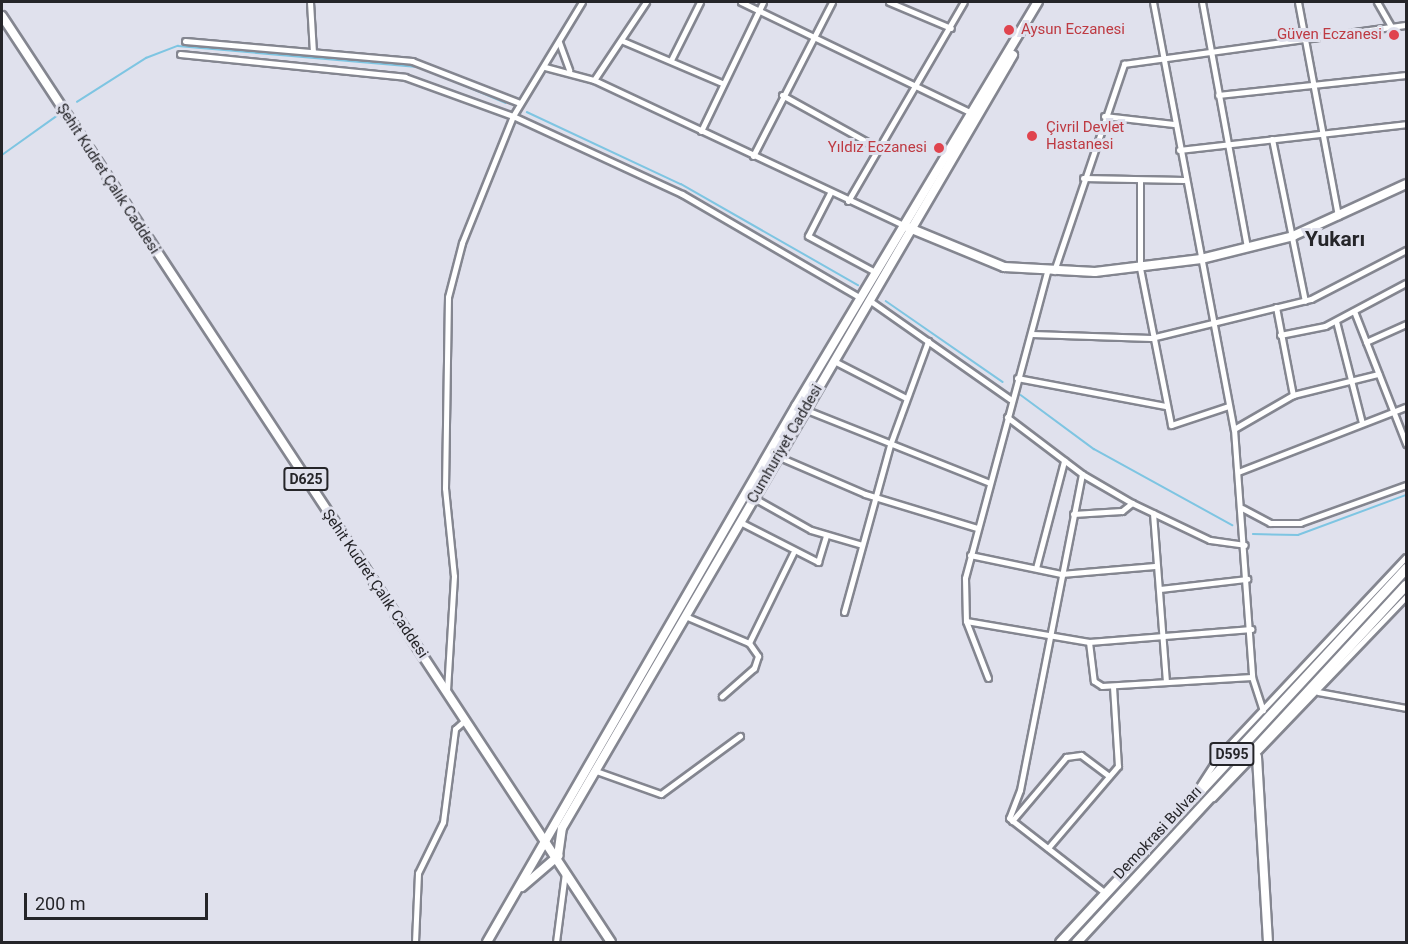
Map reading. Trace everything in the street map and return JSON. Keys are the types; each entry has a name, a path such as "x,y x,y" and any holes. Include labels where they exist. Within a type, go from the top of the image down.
{"highway":[{"name":"Demokrasi Bulvarı","path":"1060,942 1104,891 1407,568"},
{"name":"Demokrasi Bulvarı","path":"1076,942 1407,585"}],"main road":[{"name":"Cumhuriyet Caddesi","path":"558,856 562,828 754,498 774,455 804,409 906,226 1038,2"},
{"name":"Şehit Kudret Çalık Caddesi","path":"2,16 447,693 558,856 611,942"},
{"name":"Cumhuriyet Caddesi","path":"487,942 865,299 875,272 990,102 1021,34"},
{"path":"906,226 988,262 1051,272 1140,268 1201,260 1293,236 1407,184"},
{"path":"1257,757 1268,942"},
{"path":"517,891 558,856"}],"street":[{"path":"310,2 313,52"},
{"path":"447,693 454,576 445,488 448,297 462,243 513,116 545,67 582,2"},
{"path":"594,80 623,41 646,2"},
{"path":"671,60 700,2"},
{"path":"741,2 974,114"},
{"path":"701,131 722,82 763,2"},
{"path":"753,156 812,35 832,2"},
{"path":"889,2 901,4 951,28"},
{"path":"848,201 951,28 964,2"},
{"path":"1153,2 1165,55 1184,180 1234,429 1245,544 1252,677 1263,710"},
{"path":"1202,2 1226,145 1247,248"},
{"path":"1298,2 1320,132 1338,216"},
{"path":"1377,2 1392,28"},
{"path":"988,678 966,621 964,588 970,555 1010,399 1121,66 1165,55 1305,41 1406,25 1407,30"},
{"path":"185,41 420,63 520,103"},
{"path":"623,41 722,82"},
{"path":"560,42 569,70"},
{"path":"180,54 405,77 513,116 682,194 865,299 1010,399"},
{"path":"545,67 569,70 594,80 830,193 906,226"},
{"path":"1218,95 1407,75"},
{"path":"782,95 880,149"},
{"path":"1104,116 1174,124"},
{"path":"1179,150 1320,132 1407,124"},
{"path":"1272,139 1305,301"},
{"path":"1083,178 1184,180"},
{"path":"1140,180 1140,268 1151,338 1171,425 1228,406"},
{"path":"830,193 808,236 875,272"},
{"path":"1032,334 1151,338 1214,321 1305,301 1407,250"},
{"path":"1280,335 1336,321 1407,283"},
{"path":"1276,307 1293,395"},
{"path":"1354,311 1407,444"},
{"path":"1336,321 1362,423"},
{"path":"1366,342 1407,324"},
{"path":"844,612 890,445 928,341"},
{"path":"832,360 906,398"},
{"path":"1234,429 1293,395 1378,374"},
{"path":"1017,378 1165,405"},
{"path":"1238,472 1407,407"},
{"path":"804,409 990,483"},
{"path":"1007,417 1082,474 1132,503 1218,543 1245,544"},
{"path":"774,455 876,497 977,528"},
{"path":"1036,568 1064,461"},
{"path":"1012,821 1082,474"},
{"path":"1242,508 1270,523 1300,523 1407,485"},
{"path":"754,498 826,535 862,545"},
{"path":"1073,514 1122,511 1132,503"},
{"path":"1152,513 1166,681"},
{"path":"740,522 793,553 818,562 826,535"},
{"path":"749,643 793,553"},
{"path":"970,555 1061,573 1155,566"},
{"path":"1194,795 1207,771 1407,557"},
{"path":"1160,589 1247,579"},
{"path":"1206,801 1257,757 1407,597"},
{"path":"685,616 749,643 758,656 754,668 722,696"},
{"path":"966,621 1089,642 1251,629"},
{"path":"1089,642 1094,681 1113,687 1166,681 1252,677"},
{"path":"1048,848 1118,766 1113,687"},
{"path":"1318,692 1407,708"},
{"path":"415,942 418,873 443,822 455,729 465,720"},
{"path":"596,771 661,794 740,736"},
{"path":"1012,821 1066,757 1081,755 1109,776"},
{"path":"1012,821 1104,891"},
{"path":"556,942 566,870"}],"waterway":[{"path":"77,102 146,58 178,46 420,67"},
{"path":"433,72 506,103"},
{"path":"527,112 681,184 858,285"},
{"path":"2,155 58,115"},
{"path":"886,301 1003,382"},
{"path":"1021,395 1094,449 1232,525"},
{"path":"1253,534 1298,535 1406,495"}],"place":[{"name":"Aysun Eczanesi","path":"1009,30"},
{"name":"Güven Eczanesi","path":"1394,35"},
{"name":"Çivril Devlet Hastanesi","path":"1032,136"},
{"name":"Yıldız Eczanesi","path":"939,148"}],"district":[{"name":"Yukarı","path":"1335,239"}]}
